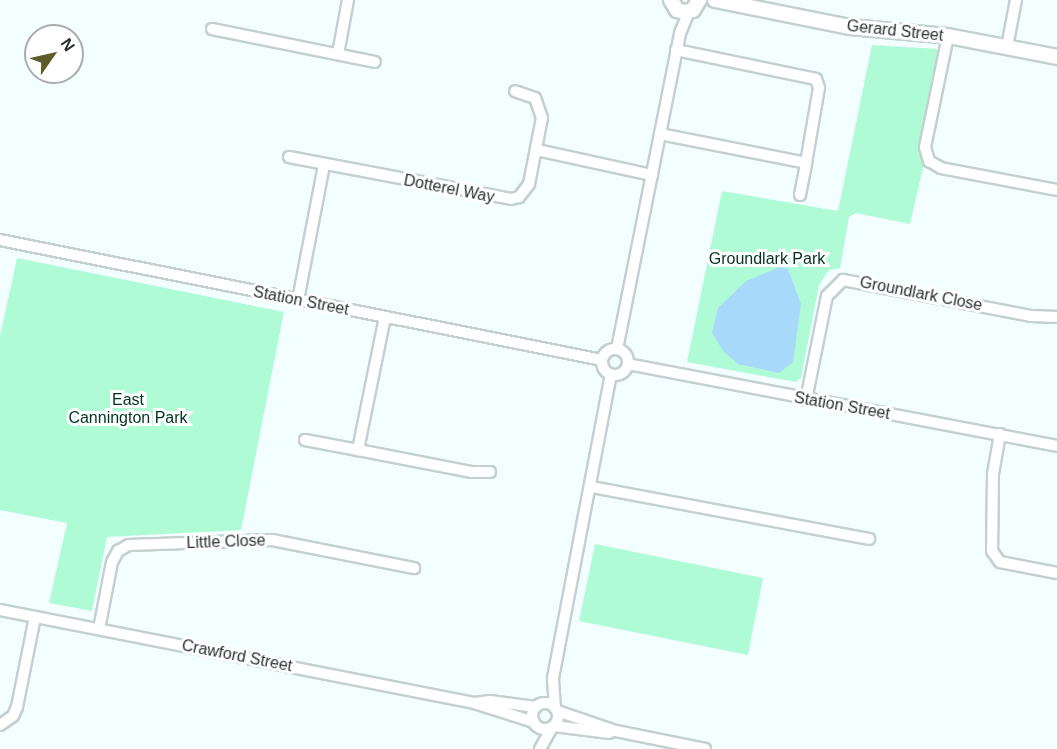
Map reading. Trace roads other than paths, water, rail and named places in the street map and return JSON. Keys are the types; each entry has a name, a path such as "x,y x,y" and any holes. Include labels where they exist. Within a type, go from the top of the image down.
{"street":[{"path":"338,54 348,0"},
{"name":"Gerard Street","path":"715,0 733,6"},
{"path":"1007,47 1016,0"},
{"path":"617,349 680,33 681,4"},
{"name":"Gerard Street","path":"681,4 733,6 850,27 948,36 1057,57"},
{"path":"212,29 375,62"},
{"path":"948,36 925,147 929,161 941,168 1057,190"},
{"path":"676,50 816,80 819,88 800,195"},
{"name":"Dotterel Way","path":"288,157 511,199 525,192 537,150 542,110 534,98 515,91"},
{"path":"660,134 806,163"},
{"path":"537,150 652,175"},
{"path":"298,300 324,165"},
{"name":"Station Street","path":"0,240 602,360"},
{"name":"Groundlark Close","path":"806,400 827,296 829,290 843,280 1031,316 1057,317"},
{"path":"358,450 386,317"},
{"path":"611,375 606,371 602,360 604,353 617,349"},
{"path":"611,375 624,371 628,364 627,357 617,349"},
{"name":"Station Street","path":"628,364 806,400 1057,446"},
{"path":"538,749 553,726 556,709 553,678 592,487 611,375"},
{"path":"1000,434 993,474 992,551 1000,562 1057,573"},
{"path":"305,440 471,472 490,472"},
{"path":"592,487 869,539"},
{"name":"Little Close","path":"99,629 112,562 118,551 129,545 272,540 414,568"},
{"name":"Crawford Street","path":"0,610 474,703 535,723 543,729 553,726"},
{"path":"0,725 13,716 17,706 35,617"},
{"path":"538,749 535,723 537,706 553,678"},
{"name":"Crawford Street","path":"474,703 490,701 556,709"},
{"path":"556,709 616,731"},
{"path":"553,726 616,731 705,749"}],"water":[{"path":"780,267 788,269 801,304 793,362 779,373 738,364 724,352 712,333 718,308 746,281"}],"park label":[{"name":"Groundlark Park","path":"767,259"},
{"name":"East Cannington Park","path":"128,409"}]}
